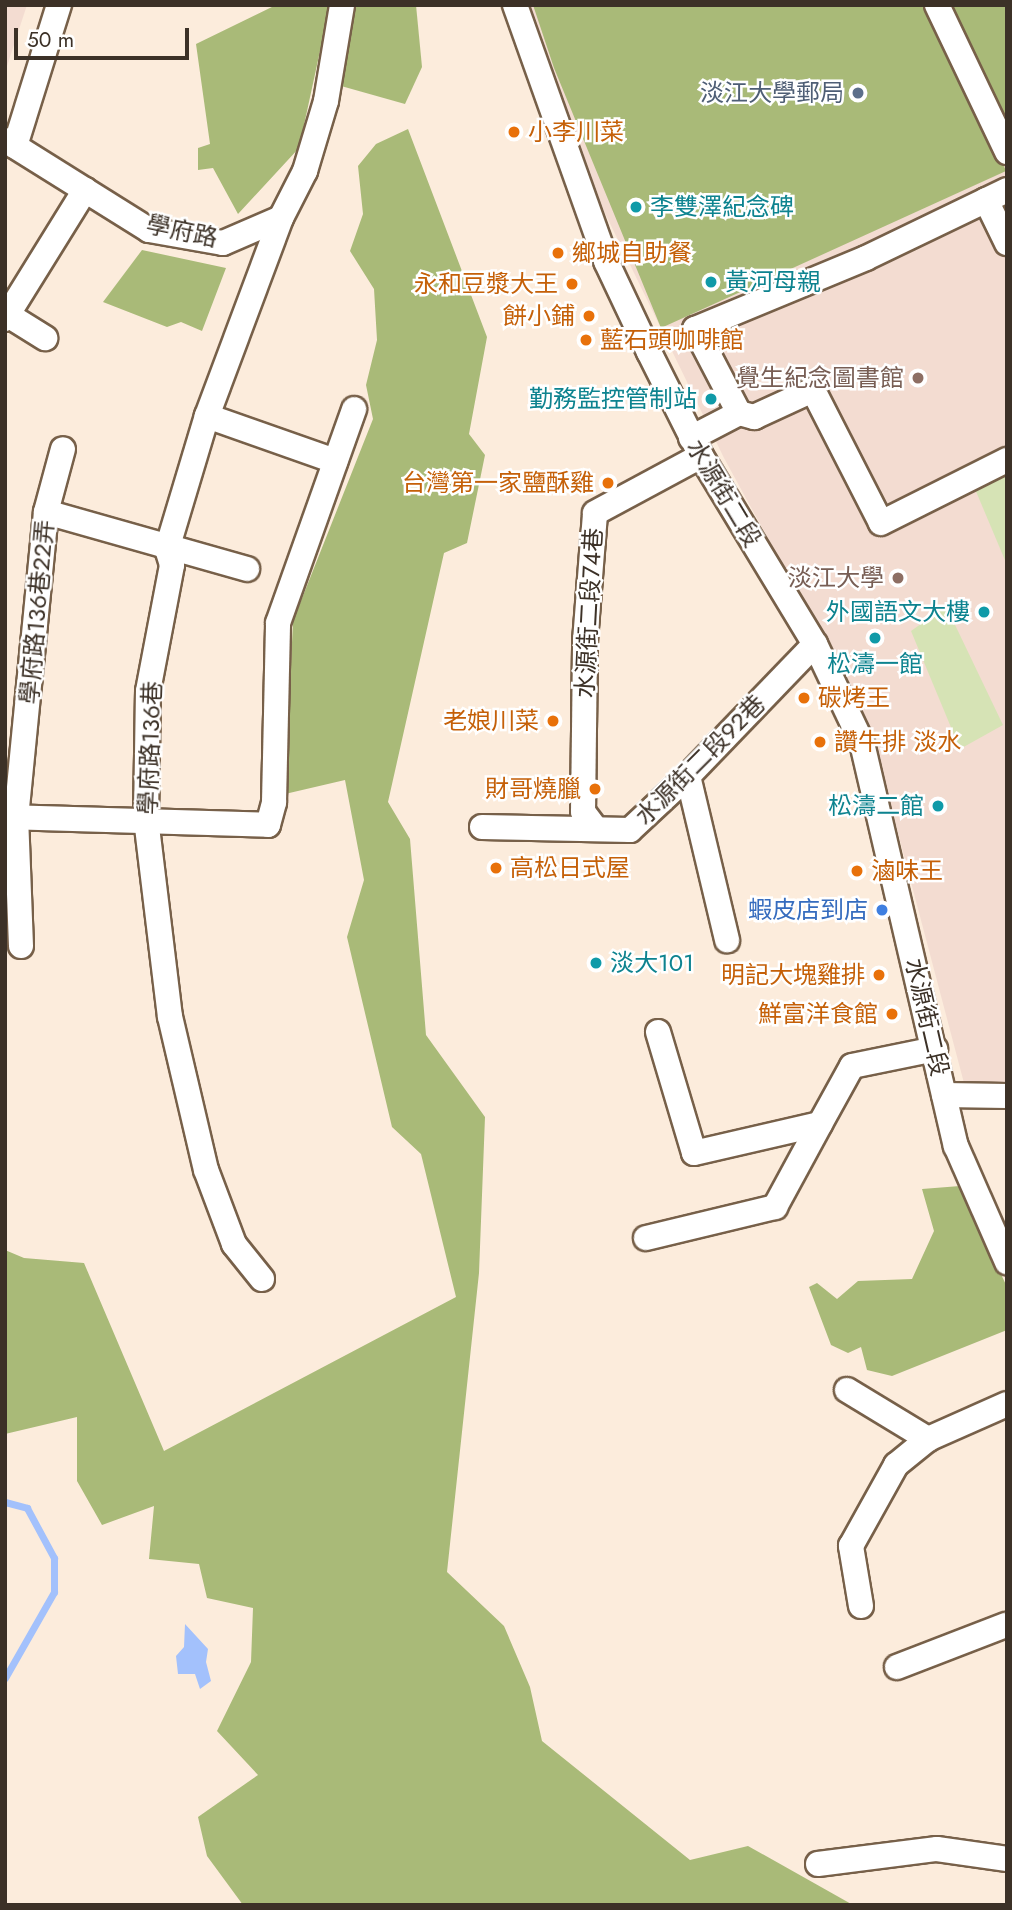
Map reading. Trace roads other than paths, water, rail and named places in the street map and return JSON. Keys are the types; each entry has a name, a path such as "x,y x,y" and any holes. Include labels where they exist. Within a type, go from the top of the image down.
{"street":[{"path":"10,143 59,5"},
{"path":"281,218 305,171 326,102 342,5"},
{"name":"水源街二段","path":"515,5 606,261 696,447 815,644 862,743 956,1146 1007,1262"},
{"path":"937,5 1001,125 1007,152"},
{"name":"學府路","path":"10,143 149,230 223,243 281,218"},
{"path":"45,338 6,317 85,190"},
{"path":"1007,243 996,195 866,258 695,329 739,413 754,417 813,390 880,523 1007,460"},
{"name":"學府路136巷","path":"262,1279 234,1244 206,1170 170,1017 146,818 148,691 172,565 167,549 207,416 281,218"},
{"path":"10,817 146,818 268,825 274,802 278,623 354,409"},
{"path":"696,447 739,413"},
{"path":"207,416 335,461"},
{"name":"水源街二段74巷","path":"596,829 583,812 584,641 595,513 696,447"},
{"name":"學府路136巷22弄","path":"21,946 10,817 46,512 63,449"},
{"path":"46,512 167,549 247,569"},
{"name":"水源街二段92巷","path":"482,827 630,830 688,776 815,644"},
{"path":"688,776 727,940"},
{"path":"658,1032 694,1153 820,1125"},
{"path":"646,1238 775,1207 852,1066 935,1049"},
{"path":"944,1095 1007,1096"},
{"path":"847,1390 928,1439"},
{"path":"861,1606 851,1546 896,1465 928,1439 1007,1404"},
{"path":"897,1667 1006,1625 1007,1632"},
{"path":"818,1864 937,1849 1007,1859"}],"water":[{"path":"185,1624 208,1649 206,1662 211,1681 200,1689 195,1674 178,1674 176,1656 184,1647"}],"waterway":[{"path":"5,1502 27,1508 54,1558 54,1592 5,1678"}],"place":[{"name":"淡江大學郵局","path":"858,93"},
{"name":"小李川菜","path":"514,132"},
{"name":"李雙澤紀念碑","path":"636,207"},
{"name":"鄉城自助餐","path":"558,253"},
{"name":"黃河母親","path":"711,282"},
{"name":"永和豆漿大王","path":"572,284"},
{"name":"餅小鋪","path":"589,316"},
{"name":"藍石頭咖啡館","path":"586,340"},
{"name":"覺生紀念圖書館","path":"918,378"},
{"name":"勤務監控管制站","path":"711,399"},
{"name":"台灣第一家鹽酥雞","path":"608,483"},
{"name":"淡江大學","path":"898,578"},
{"name":"外國語文大樓","path":"984,612"},
{"name":"松濤一館","path":"875,638"},
{"name":"碳烤王","path":"804,698"},
{"name":"老娘川菜","path":"553,721"},
{"name":"讚牛排 淡水","path":"820,742"},
{"name":"財哥燒臘","path":"595,789"},
{"name":"松濤二館","path":"938,806"},
{"name":"高松日式屋","path":"496,868"},
{"name":"滷味王","path":"857,871"},
{"name":"蝦皮店到店","path":"882,910"},
{"name":"淡大101","path":"596,963"},
{"name":"明記大塊雞排","path":"879,975"},
{"name":"鮮富洋食館","path":"892,1014"}]}
